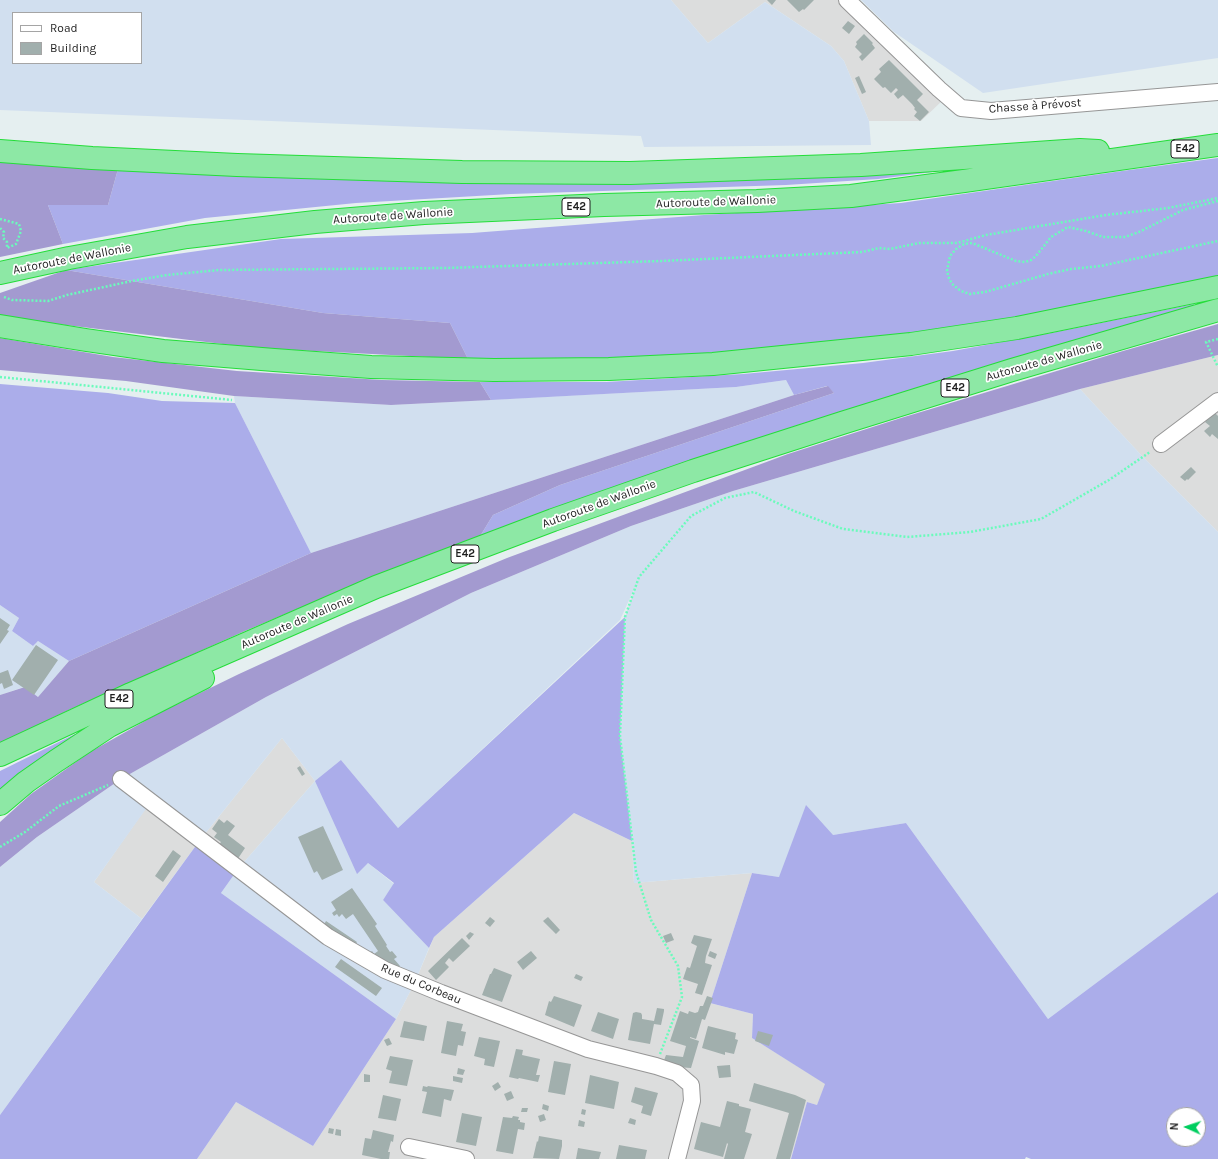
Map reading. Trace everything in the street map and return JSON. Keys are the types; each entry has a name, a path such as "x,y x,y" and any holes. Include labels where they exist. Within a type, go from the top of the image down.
{"highway":[{"name":"Autoroute de Wallonie","path":"0,273 69,258 187,237 315,222 424,213 604,205 757,201 851,196 1218,145"},
{"path":"0,151 92,158 236,165 462,172 623,172 860,164 1080,150 1153,154"},
{"path":"0,326 163,351 281,361 371,367 494,370 609,369 713,364 911,344 1017,328 1218,287"},
{"name":"Autoroute de Wallonie","path":"0,755 131,694 376,588 553,520 693,471 842,423 1012,370 1218,310"},
{"path":"0,804 26,782 109,726 214,672 240,646"}],"street":[{"name":"Chasse à Prévost","path":"847,0 939,89 962,108 991,111 1218,92"},
{"path":"1161,444 1218,401"},
{"name":"Rue du Corbeau","path":"121,779 328,937 385,970 588,1049 656,1066 677,1073 691,1085 692,1101 677,1159"},
{"path":"409,1147 466,1159"}],"path":[{"path":"4,297 12,300 48,301 67,295 132,281 167,275 219,270 453,268 661,262 862,252 879,248 890,249 919,243 957,243 986,235 1106,215 1168,208 1218,198"},
{"path":"1183,210 1218,202"},
{"path":"1191,204 1183,210 1139,232 1125,237 1103,237 1086,230 1068,227 1051,237 1032,260 1025,262 1016,261 985,247 972,243 964,244 956,249 950,256 947,271 949,278 952,284 961,291 970,294 985,292 1048,274 1071,269 1101,266 1218,241"},
{"path":"0,219 19,224 21,232 16,244 7,248 4,232 0,228"},
{"path":"1218,339 1206,342 1218,368"},
{"path":"0,377 232,400"},
{"path":"656,1066 682,996 678,966 651,920 636,872 620,736 625,617 639,577 691,516 725,498 754,492 794,511 843,529 907,537 970,532 1041,519 1109,480 1161,444"},
{"path":"0,847 25,832 59,806 121,779"}],"shaded area":[{"path":"0,0 671,0 708,43 765,2 831,46 844,61 869,121 871,145 644,147 641,136 0,110"},
{"path":"671,0 838,0 922,85 943,100 921,121 869,121 844,61 831,46 765,2 708,43"},
{"path":"861,0 1218,0 1218,58 983,93 894,32"},
{"path":"1218,158 1218,279 1005,320 808,347 592,360 468,359 450,323 323,313 66,270 281,239 472,233 704,215 901,203"},
{"path":"0,161 118,169 108,205 48,205 63,244 0,257"},
{"path":"964,168 878,179 786,185 511,194 356,203 205,218 63,244 48,205 108,205 118,169"},
{"path":"66,270 323,313 450,323 468,359 256,348 24,320 0,315 0,293"},
{"path":"1194,304 1194,308 804,423 479,538 493,515 560,485 834,393 827,386 794,395 786,380 736,387 491,400 480,382 606,382 743,374 863,363 953,351"},
{"path":"1218,324 1218,355 1080,389 733,491 631,526 471,593 266,697 121,779 37,837 0,867 0,822 31,794 90,752 161,712 348,624 507,558 788,454 901,418"},
{"path":"0,338 113,357 237,371 382,380 480,382 491,400 391,405 234,396 126,381 0,370"},
{"path":"1218,355 1218,532 1142,456 1080,389"},
{"path":"786,380 794,395 311,553 235,403 234,396 391,405 736,387"},
{"path":"0,384 108,393 162,401 235,403 311,553 69,661 38,641 33,646 12,631 19,618 0,605"},
{"path":"828,386 834,393 560,485 493,515 479,538 340,591 245,631 71,709 0,743 0,695 25,687 38,697 69,661 311,553 794,395"},
{"path":"1080,389 1142,456 1218,532 1218,892 1048,1019 906,823 833,835 779,877 752,873 634,883 632,841 620,736 625,617 636,585 620,620 398,828 341,760 357,873 368,863 394,884 383,900 429,948 415,982 396,1019 221,893 238,869 315,781 282,738 200,840 148,806 94,882 142,919 0,1115 0,867 37,837 121,779 266,697 471,593 631,526 733,491"},
{"path":"0,605 19,618 12,631 33,646 38,641 69,661 38,697 24,687 0,695"},
{"path":"625,617 620,736 632,841 574,813 434,937 429,948 383,900 394,883 368,863 357,874 315,781 341,760 398,828"},
{"path":"75,734 75,736 0,794 0,771"},
{"path":"282,738 315,781 238,869 200,840"},
{"path":"150,802 200,840 142,919 94,882"},
{"path":"806,805 833,835 906,823 1048,1019 1218,892 1218,1159 1031,1159 1026,1157 1025,1159 791,1159 807,1102 817,1105 825,1084 752,1038 753,1014 710,1003 752,873 779,877"},
{"path":"574,813 632,841 634,883 752,873 710,1003 753,1014 752,1038 826,1084 817,1105 807,1102 791,1159 197,1159 236,1102 313,1146 396,1019 415,982 434,937"},
{"path":"200,840 238,869 221,893 396,1019 313,1146 236,1102 197,1159 0,1159 0,1115"}],"building":[{"path":"767,0 776,0 772,5"},
{"path":"787,0 814,0 804,10 803,9 799,12"},
{"path":"848,21 855,26 849,34 842,28"},
{"path":"864,34 873,43 872,44 875,48 862,61 859,57 862,54 855,47 857,44 856,42"},
{"path":"889,60 923,94 917,100 929,112 920,121 914,116 917,112 912,104 903,95 898,99 894,94 898,90 896,88 891,93 885,87 883,88 874,79 881,72 879,69"},
{"path":"859,76 866,92 862,94 855,78"},
{"path":"1214,412 1218,416 1218,439 1212,434 1210,437 1204,431 1210,426 1205,422"},
{"path":"1191,467 1196,472 1185,481 1180,477"},
{"path":"0,618 10,625 7,630 9,631 0,644"},
{"path":"36,645 58,660 34,695 12,680"},
{"path":"8,670 13,685 4,689 2,683 0,684 0,673"},
{"path":"300,766 305,774 302,776 297,768"},
{"path":"219,819 224,823 227,820 235,826 228,835 245,848 235,863 216,849 221,842 214,837 217,833 212,829"},
{"path":"323,826 343,870 322,880 317,871 314,873 298,837"},
{"path":"173,850 181,856 163,882 155,876"},
{"path":"352,888 377,924 375,926 387,945 386,946 390,952 392,951 397,957 394,959 400,966 393,971 365,957 372,951 374,954 378,951 353,914 346,919 342,914 339,917 337,914 334,916 332,913 336,910 331,902"},
{"path":"490,917 495,921 490,927 485,923"},
{"path":"548,917 560,930 556,934 543,921"},
{"path":"326,921 357,942 351,951 321,930"},
{"path":"470,932 474,934 469,940 466,936"},
{"path":"671,933 674,940 666,943 663,936"},
{"path":"694,935 712,939 705,963 712,965 702,995 695,993 698,984 683,979 687,967 690,968 697,946 691,943"},
{"path":"462,938 470,946 453,962 449,958 445,963 449,967 436,980 428,971"},
{"path":"531,951 537,958 523,970 517,962"},
{"path":"710,951 717,954 715,959 708,956"},
{"path":"341,959 382,988 376,996 335,967"},
{"path":"494,968 512,975 502,1002 482,995 490,974"},
{"path":"576,974 583,977 581,981 574,978"},
{"path":"554,996 582,1005 574,1027 545,1015 549,1001 551,1002"},
{"path":"707,996 713,998 705,1020 702,1019 696,1039 690,1037 699,1041 691,1068 662,1066 666,1055 683,1057 686,1046 670,1041 680,1011 688,1014 689,1011 695,1013 698,1012 700,1006 703,1006"},
{"path":"657,1008 664,1009 664,1011 661,1025 654,1024 650,1044 628,1040 633,1013 641,1013 642,1019 654,1021"},
{"path":"598,1012 619,1019 613,1039 591,1031"},
{"path":"404,1021 427,1026 424,1041 400,1037"},
{"path":"447,1021 463,1024 461,1031 466,1032 463,1046 458,1045 456,1056 441,1053"},
{"path":"708,1026 736,1033 735,1039 738,1040 734,1054 725,1052 725,1055 702,1048"},
{"path":"758,1031 773,1035 769,1046 755,1041"},
{"path":"479,1037 500,1041 494,1067 484,1065 485,1059 474,1056"},
{"path":"389,1038 392,1044 387,1046 384,1040"},
{"path":"516,1049 523,1050 522,1055 540,1059 536,1075 540,1075 538,1082 509,1077"},
{"path":"390,1056 413,1060 407,1086 389,1083 392,1071 386,1069"},
{"path":"554,1061 571,1064 565,1095 548,1092"},
{"path":"730,1065 731,1077 719,1078 717,1066"},
{"path":"458,1068 465,1070 463,1075 457,1074"},
{"path":"364,1074 370,1075 370,1082 364,1082"},
{"path":"590,1075 619,1082 614,1109 585,1103"},
{"path":"453,1076 463,1078 462,1083 453,1081"},
{"path":"498,1082 501,1087 495,1091 492,1086"},
{"path":"754,1083 795,1095 806,1100 790,1159 776,1159 789,1113 749,1101"},
{"path":"423,1086 454,1090 451,1101 444,1099 441,1117 422,1113 427,1092 422,1091"},
{"path":"635,1087 658,1093 651,1116 641,1113 643,1106 631,1102"},
{"path":"511,1091 514,1098 507,1101 504,1094"},
{"path":"383,1095 401,1099 396,1121 378,1118"},
{"path":"727,1101 751,1109 745,1132 752,1134 744,1159 724,1159 727,1143 723,1157 694,1149 701,1122 720,1127"},
{"path":"543,1104 549,1106 548,1111 542,1109"},
{"path":"522,1108 528,1108 527,1112 521,1112"},
{"path":"582,1109 586,1110 585,1115 581,1114"},
{"path":"462,1113 482,1117 476,1146 456,1142"},
{"path":"544,1114 546,1120 540,1122 538,1116"},
{"path":"513,1116 519,1117 518,1120 520,1120 520,1122 525,1123 524,1130 518,1129 513,1154 496,1151 503,1117 512,1118"},
{"path":"630,1118 636,1120 635,1125 628,1123"},
{"path":"579,1120 585,1122 584,1127 578,1126"},
{"path":"329,1128 334,1129 333,1134 328,1133"},
{"path":"336,1129 341,1130 341,1136 335,1135"},
{"path":"373,1130 394,1135 393,1142 391,1141 388,1152 390,1152 389,1159 362,1155 365,1138 371,1139"},
{"path":"539,1136 562,1140 559,1159 533,1158"},
{"path":"619,1145 647,1150 645,1159 616,1159"},
{"path":"578,1148 601,1152 599,1159 576,1159"}]}
